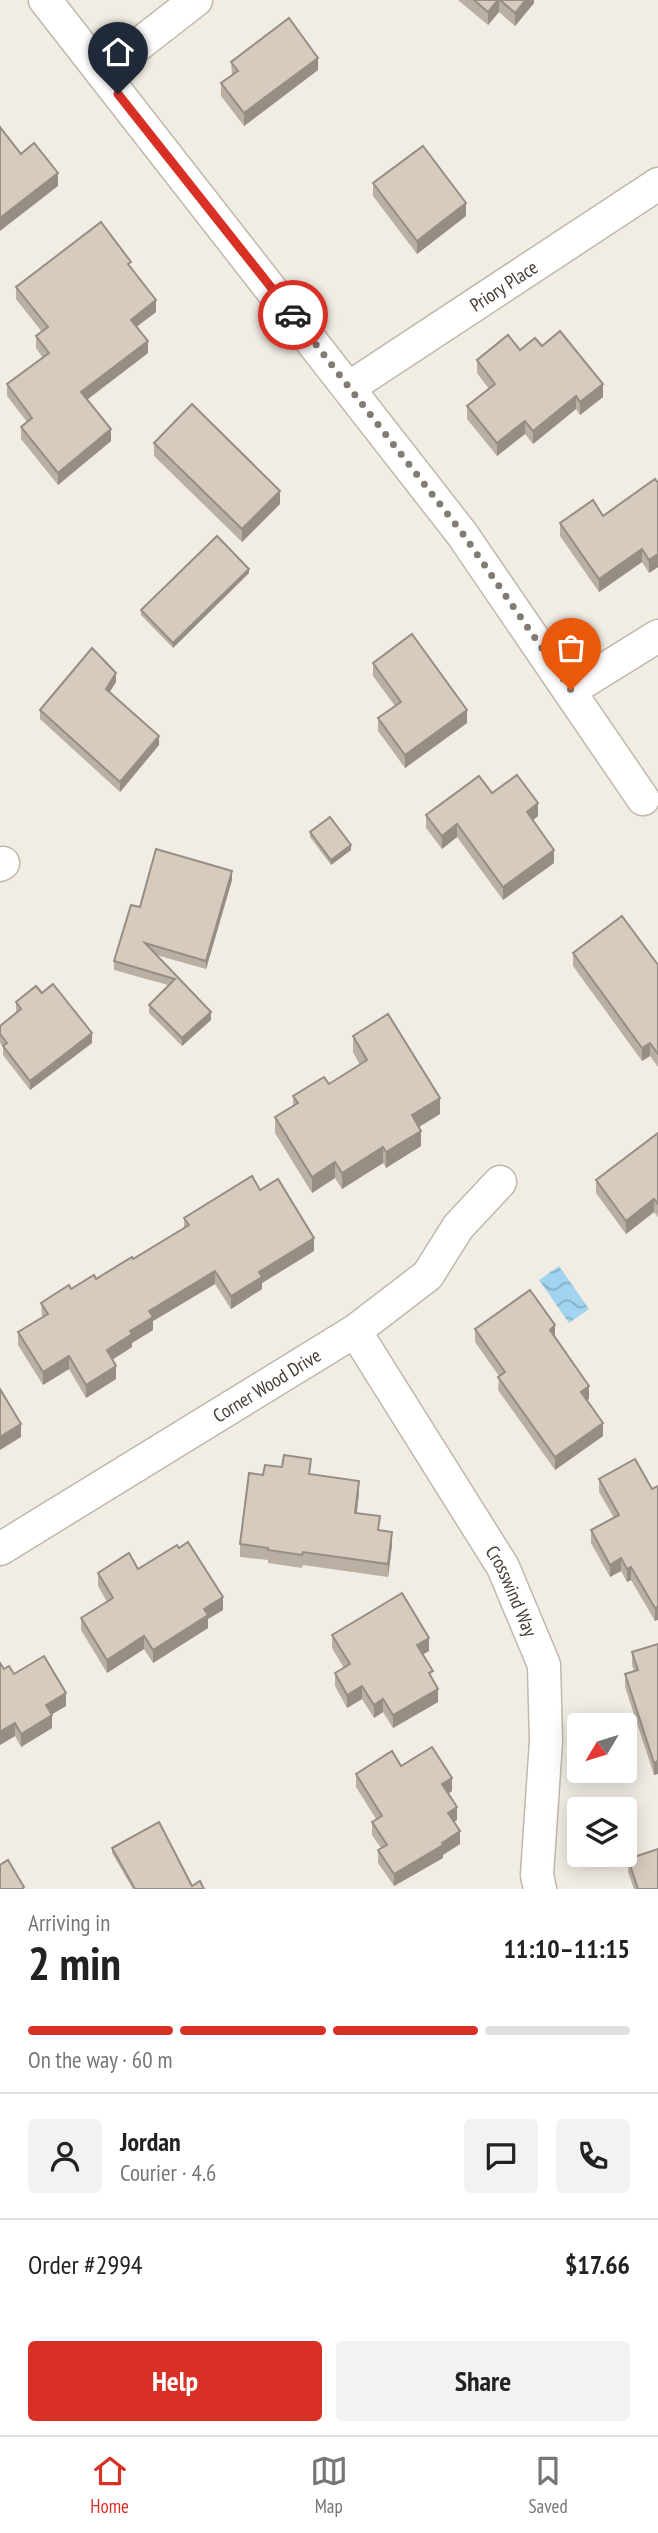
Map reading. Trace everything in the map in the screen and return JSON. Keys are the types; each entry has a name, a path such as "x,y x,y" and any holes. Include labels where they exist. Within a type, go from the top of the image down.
{"street":[{"path":"45,0 463,534 643,799"},
{"path":"102,73 196,0"},
{"name":"Priory Place","path":"350,387 658,184"},
{"path":"571,690 658,636"},
{"name":"Corner Wood Drive","path":"0,1549 355,1331 428,1275 457,1227 500,1182"},
{"name":"Crosswind Way","path":"355,1331 503,1567 544,1665 546,1741 537,1875 540,1889"}],"water":[{"path":"559,1266 589,1309 569,1323 539,1280"}],"building":[{"path":"474,0 498,0 488,12"},
{"path":"500,0 526,0 515,13"},
{"path":"289,18 318,58 244,113 221,83 238,71 231,62"},
{"path":"0,127 21,154 34,143 58,173 0,218"},
{"path":"423,146 466,203 417,241 373,183"},
{"path":"101,222 131,262 128,264 156,300 131,320 148,341 81,392 111,429 58,473 21,427 32,418 7,384 49,353 36,336 48,327 16,287"},
{"path":"560,331 603,384 580,402 576,396 533,431 525,421 497,443 467,406 495,384 477,360 508,335 520,350 535,338 542,346"},
{"path":"192,404 280,491 242,529 154,443"},
{"path":"655,479 658,483 658,554 649,560 642,549 599,579 560,523 593,500 603,516"},
{"path":"217,536 249,569 173,643 141,610"},
{"path":"412,634 467,710 405,755 378,718 401,702 373,663"},
{"path":"92,648 116,673 106,689 159,736 120,782 40,710"},
{"path":"517,775 538,803 527,812 554,850 503,887 457,824 442,836 426,815 479,776 492,793"},
{"path":"330,817 351,845 331,860 310,832"},
{"path":"156,849 232,871 206,961 145,943 211,1012 182,1038 149,1005 175,979 114,961 131,905 140,907"},
{"path":"622,916 658,965 658,1054 650,1043 642,1048 573,953"},
{"path":"53,984 92,1033 30,1081 3,1046 7,1043 0,1034 0,1026 21,1009 16,1002 36,986 42,993"},
{"path":"388,1014 440,1098 412,1115 421,1131 386,1152 383,1147 342,1173 335,1162 312,1177 275,1117 298,1103 293,1096 324,1077 329,1084 367,1060 353,1036"},
{"path":"658,1133 658,1204 654,1199 626,1221 596,1180"},
{"path":"252,1176 260,1190 278,1179 314,1238 259,1272 262,1277 231,1296 215,1271 149,1311 153,1317 107,1350 116,1366 86,1385 69,1356 43,1372 18,1332 48,1314 41,1303 69,1285 71,1289 94,1275 96,1279 132,1257 133,1259 189,1225 184,1218"},
{"path":"530,1290 555,1325 550,1330 589,1386 581,1392 603,1423 555,1457 498,1377 505,1372 475,1329"},
{"path":"0,1389 21,1424 0,1437"},
{"path":"284,1455 311,1459 309,1474 359,1481 355,1513 380,1516 378,1530 392,1532 388,1564 303,1552 302,1555 240,1544 249,1473 263,1475 265,1465 282,1467"},
{"path":"635,1459 652,1489 658,1486 658,1607 655,1608 631,1567 627,1569 621,1558 610,1565 591,1530 619,1515 599,1479"},
{"path":"188,1542 223,1597 204,1609 208,1615 153,1650 144,1636 107,1660 81,1618 113,1598 98,1573 129,1553 138,1569 177,1545 179,1548"},
{"path":"402,1593 429,1638 417,1645 433,1671 429,1673 438,1689 393,1715 383,1699 374,1705 362,1686 347,1695 335,1673 350,1664 332,1635"},
{"path":"658,1644 658,1761 654,1763 625,1674 638,1670 632,1652"},
{"path":"44,1656 66,1693 46,1705 52,1715 21,1734 15,1723 0,1732 0,1663 4,1669 9,1666 14,1674"},
{"path":"432,1747 452,1778 442,1784 457,1807 448,1813 460,1831 442,1843 443,1845 394,1874 378,1850 387,1845 372,1822 382,1816 356,1774 392,1751 401,1766"},
{"path":"159,1822 192,1886 200,1881 204,1889 135,1889 112,1848"},
{"path":"658,1849 658,1889 638,1889 631,1867 637,1867 637,1856"},
{"path":"8,1860 24,1887 22,1889 0,1889 0,1865"}],"way so far":[{"path":"293,315 463,534 571,690"}],"route":[{"path":"118,94 293,315"}]}
